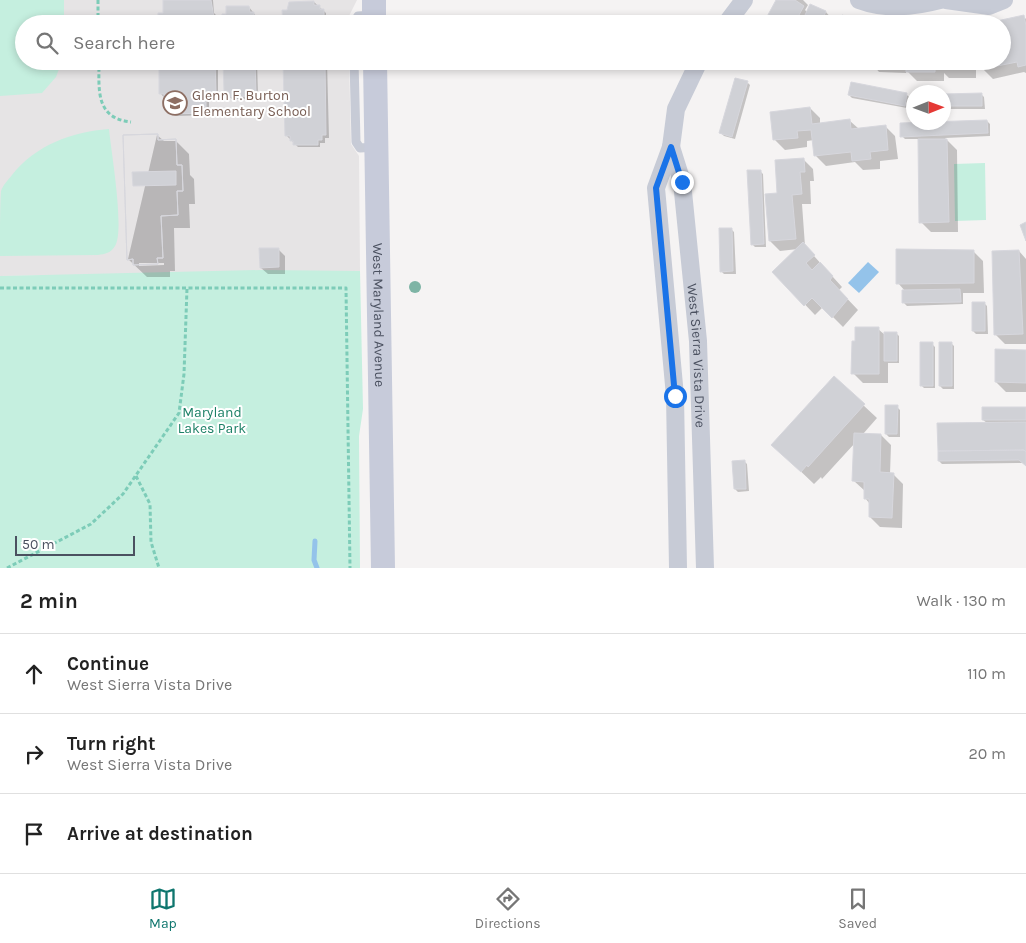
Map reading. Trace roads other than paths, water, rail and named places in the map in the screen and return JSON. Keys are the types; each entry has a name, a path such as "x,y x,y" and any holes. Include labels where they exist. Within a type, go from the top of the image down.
{"street":[{"path":"733,15 744,0"},
{"path":"859,0 868,4 899,7 940,0"},
{"path":"946,0 989,6 1004,0"},
{"name":"West Maryland Avenue","path":"375,70 383,568"},
{"name":"West Sierra Vista Drive","path":"678,568 674,378 656,188 671,147 676,109 695,70"},
{"name":"West Sierra Vista Drive","path":"671,147 682,182 698,341 705,568"}],"lane":[{"path":"354,70 356,142 360,148 376,147"}],"water":[{"path":"868,262 879,272 859,293 848,283"}],"waterway":[{"path":"315,541 314,560 317,568"}],"place":[{"name":"Glenn F. Burton Elementary School","path":"175,103"}],"park label":[{"name":"Maryland Lakes Park","path":"212,420"}]}
